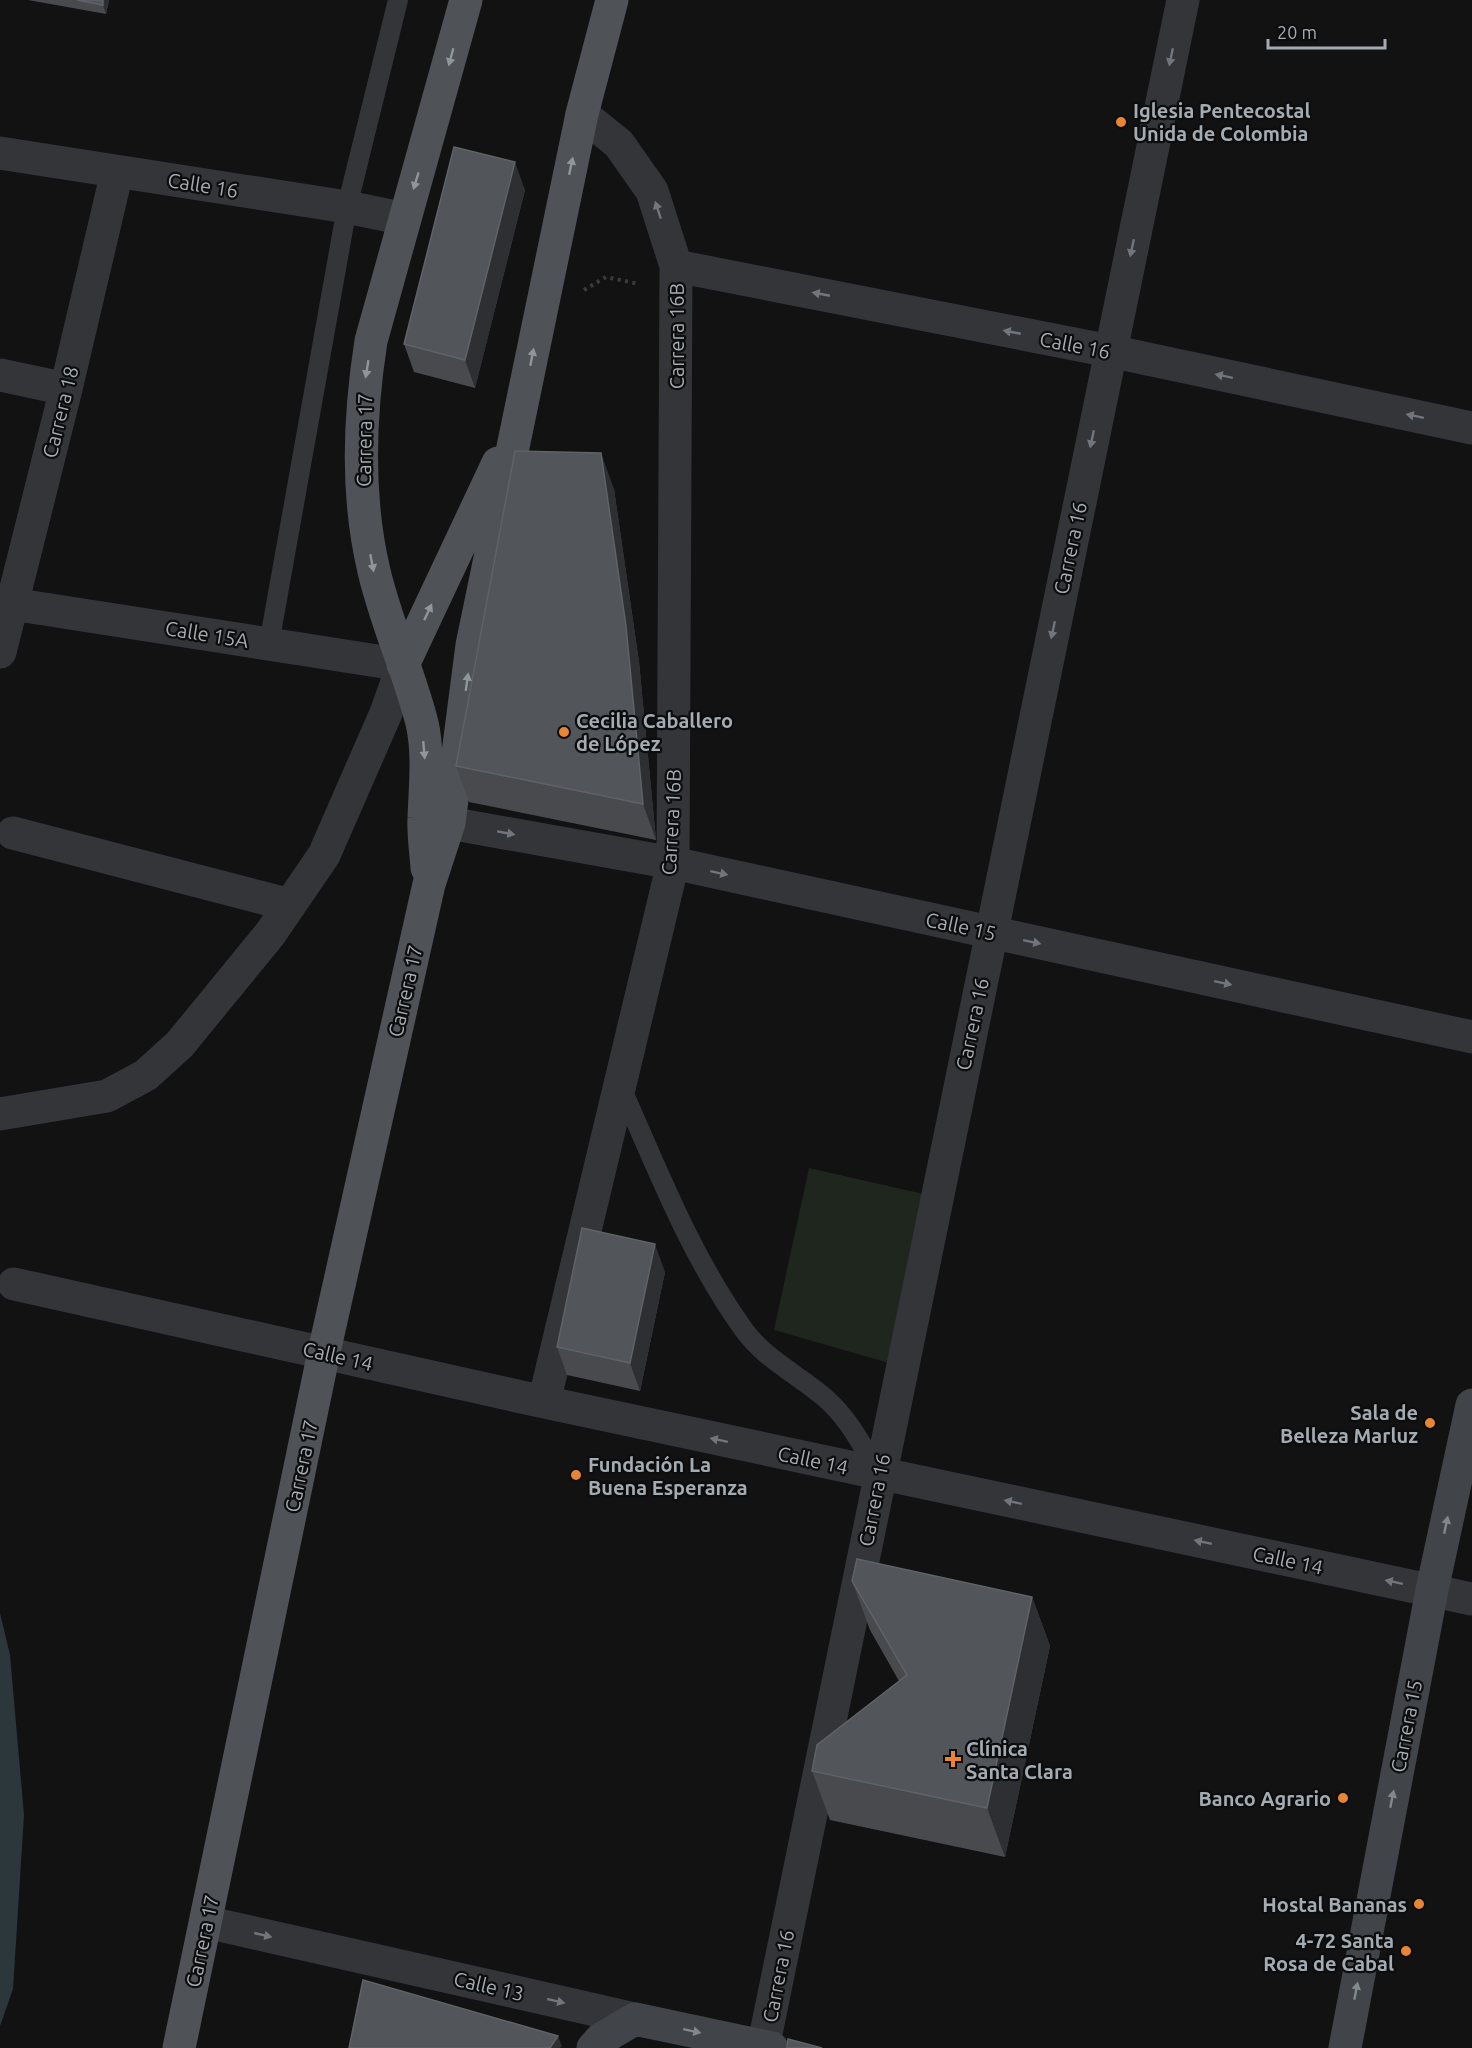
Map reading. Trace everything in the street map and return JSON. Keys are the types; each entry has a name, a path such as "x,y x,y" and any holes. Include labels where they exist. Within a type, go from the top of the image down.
{"main road":[{"name":"Carrera 17","path":"429,884 424,820 427,781 422,724 374,572 367,536 361,481 363,392 371,341 466,0"},
{"name":"Carrera 17","path":"179,2048 324,1352 429,884 449,823 472,645 582,114 612,0"},
{"path":"403,664 521,414"},
{"name":"Carrera 15","path":"1346,2048 1432,1590 1472,1405"},
{"path":"592,2048 601,2039 634,2019"},
{"name":"Calle 13","path":"634,2019 766,2047"}],"street":[{"name":"Carrera 16","path":"766,2047 879,1474 1183,0"},
{"name":"Carrera 16B","path":"544,1402 673,864 676,279 652,191 619,144 582,114"},
{"name":"Calle 16","path":"0,153 347,207 405,219"},
{"name":"Carrera 18","path":"0,652 66,389 117,172"},
{"name":"Calle 16","path":"676,279 1110,351 1472,428"},
{"path":"0,375 66,389"},
{"name":"Calle 15A","path":"12,604 403,664"},
{"path":"3,1113 107,1096 146,1075 180,1044 222,994 290,905 324,855 386,713 403,664"},
{"name":"Calle 15","path":"449,823 673,864 1472,1037"},
{"path":"13,832 290,905"},
{"name":"Calle 14","path":"14,1284 544,1402 1472,1599"},
{"name":"Calle 13","path":"206,1923 634,2019"}],"lane":[{"path":"269,644 347,207 398,0"},
{"path":"620,1086 692,1245 744,1331 778,1365 823,1396 844,1416 879,1474"}],"path":[{"path":"579,299 583,290 606,277 676,279"}],"shaded area":[{"path":"809,1168 928,1195 889,1363 774,1330"},
{"path":"0,1613 10,1655 24,1815 13,1989 0,2026"}],"building":[{"path":"77,0 103,0 103,5"},
{"path":"454,147 515,162 465,360 404,344"},
{"name":"Cecilia Caballero de López","path":"515,451 601,453 626,626 643,804 456,766"},
{"path":"582,1228 655,1244 630,1363 557,1347"},
{"path":"857,1559 1032,1597 987,1808 812,1771 817,1745 907,1675 852,1581"},
{"path":"363,1980 558,2036 550,2048 349,2048"},
{"path":"788,2039 822,2048 787,2048"}],"place":[{"name":"Iglesia Pentecostal Unida de Colombia","path":"1121,122"},
{"name":"Cecilia Caballero de López","path":"564,732"},
{"name":"Sala de Belleza Marluz","path":"1430,1423"},
{"name":"Fundación La Buena Esperanza","path":"576,1475"},
{"name":"Clínica Santa Clara","path":"953,1759"},
{"name":"Banco Agrario","path":"1343,1798"},
{"name":"Hostal Bananas","path":"1419,1904"},
{"name":"4-72 Santa Rosa de Cabal","path":"1406,1951"}]}
